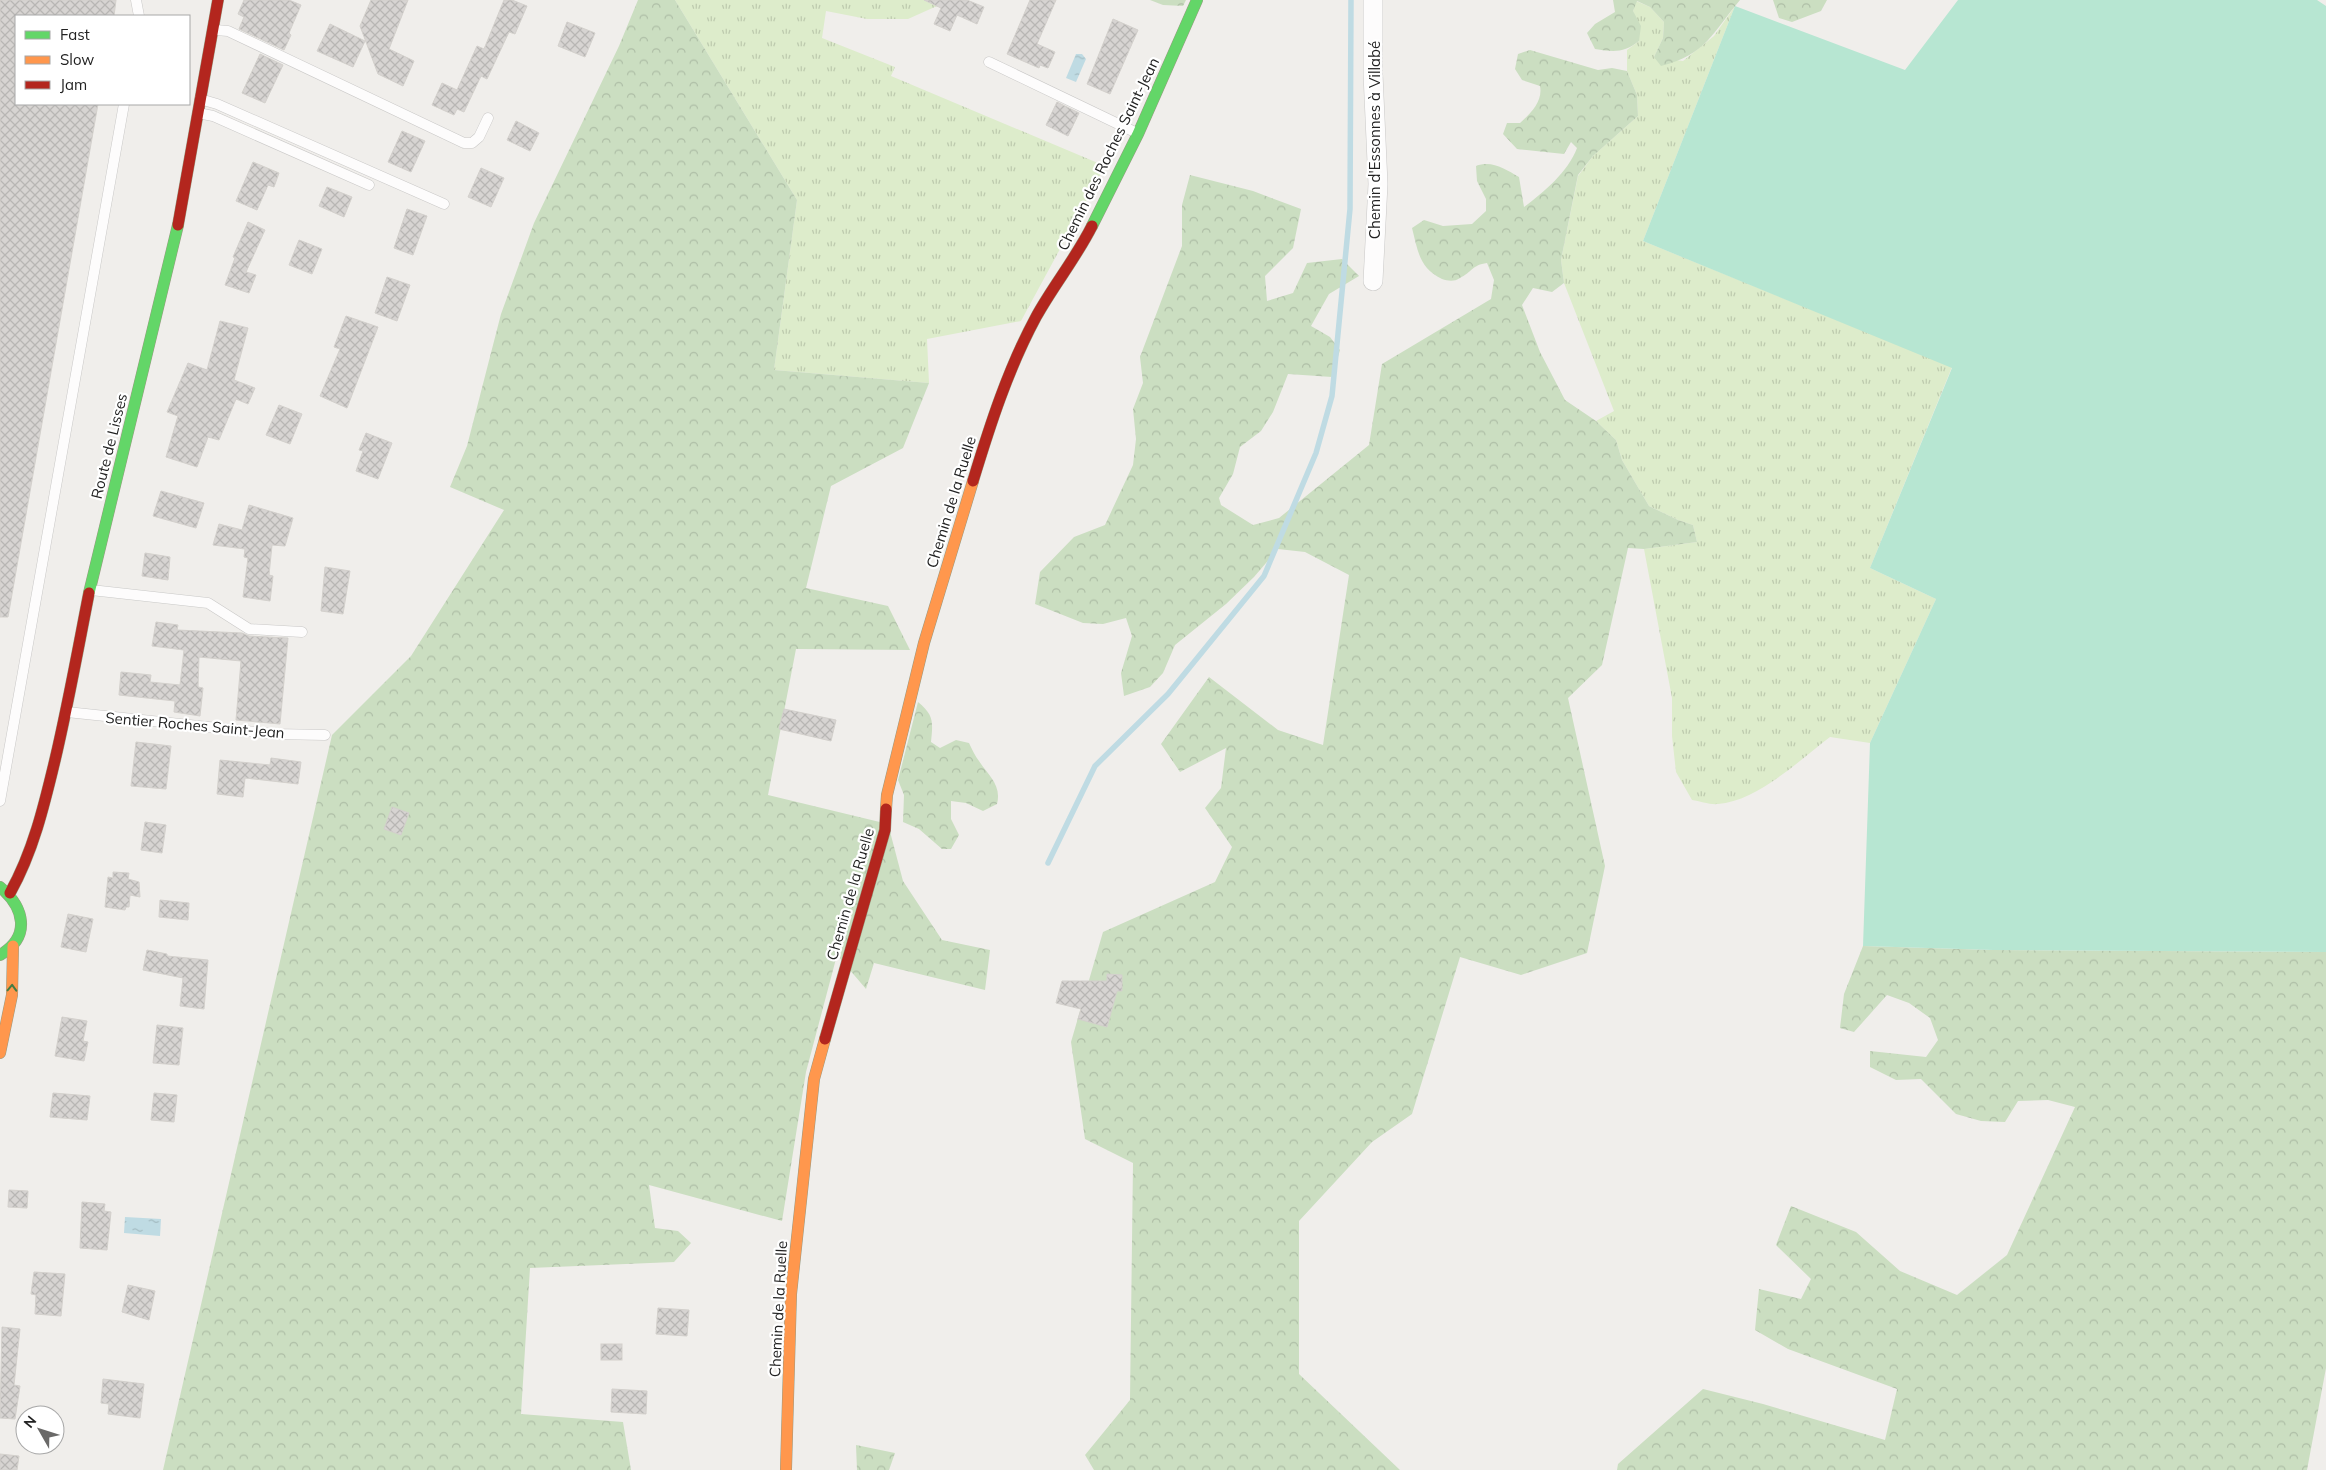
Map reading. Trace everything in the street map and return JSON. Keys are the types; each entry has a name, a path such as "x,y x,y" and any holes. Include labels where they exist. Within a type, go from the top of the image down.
{"street":[{"name":"Route de Lisses","path":"5,890 27,859 44,805 66,712 90,590 176,235 211,30 218,0"},
{"name":"Chemin des Roches Saint-Jean","path":"1037,316 1081,248 1138,134 1197,0"},
{"name":"Chemin d'Essonnes à Villabé","path":"1373,0 1373,74 1378,184 1373,281"},
{"name":"Chemin de la Ruelle","path":"786,1469 791,1294 814,1079 885,830 887,795 906,712 952,546 982,450 1011,368 1037,316"},
{"path":"0,956 13,946 19,936 22,919 17,902 5,890"},
{"path":"0,1053 12,994 13,946"}],"lane":[{"path":"136,0 139,15"},
{"path":"211,30 228,31 464,142 472,142 479,137 488,118"},
{"path":"989,62 1138,134"},
{"path":"199,99 217,104 444,204"},
{"path":"0,801 124,105"},
{"path":"197,113 213,116 369,185"},
{"path":"90,590 208,603 249,629 302,632"},
{"name":"Sentier Roches Saint-Jean","path":"66,712 274,734 325,735"}],"green space":[{"path":"638,0 675,0 797,200 774,370 929,383 903,448 831,486 806,588 888,606 910,650 796,649 768,795 888,824 903,881 942,940 990,950 985,990 874,963 866,989 837,955 806,1072 782,1221 649,1185 655,1228 678,1231 691,1243 674,1262 530,1268 521,1414 623,1422 631,1470 163,1470 332,735 411,656 504,510 450,487 467,446 501,314 534,223 619,46"},
{"path":"675,0 925,0 937,6 908,19 867,19 826,11 822,38 895,67 891,76 1105,166 1021,321 927,339 929,383 774,370 797,200"},
{"path":"1150,0 1186,0 1183,6 1163,5"},
{"path":"1613,0 1740,0 1699,49 1689,56 1661,66 1654,57 1663,38 1664,22 1650,7 1637,1 1633,11 1641,26 1639,41 1619,51 1595,49 1587,33 1595,24 1615,12"},
{"path":"1773,0 1827,0 1821,11 1792,22 1779,18"},
{"path":"1958,0 2317,0 2326,6 2326,952 1993,950 1863,946 1870,743 1936,599 1870,568 1952,368 1643,241 1735,6 1905,70"},
{"path":"1636,1 1650,7 1664,22 1663,38 1654,57 1683,61 1714,36 1735,6 1643,241 1952,367 1870,568 1936,599 1870,743 1830,737 1792,768 1763,788 1748,796 1718,804 1692,800 1676,772 1672,736 1672,698 1644,549 1697,542 1693,525 1649,506 1622,460 1616,440 1596,421 1614,411 1564,283 1561,260 1578,176 1593,156 1638,116 1637,95 1627,71 1627,50 1639,41 1633,11"},
{"path":"1530,50 1598,70 1612,68 1627,71 1637,95 1638,116 1593,156 1578,175 1561,260 1564,283 1552,292 1533,288 1522,305 1540,352 1565,400 1596,421 1616,440 1622,460 1649,506 1693,525 1697,542 1644,549 1628,548 1602,665 1568,698 1605,866 1587,953 1521,975 1460,957 1412,1114 1372,1142 1299,1221 1299,1374 1400,1470 1094,1470 1085,1455 1130,1400 1133,1163 1085,1139 1071,1042 1103,932 1215,882 1232,847 1205,808 1221,788 1226,748 1180,772 1161,744 1209,677 1278,730 1323,745 1349,575 1305,552 1278,549 1254,577 1226,604 1175,645 1163,673 1150,687 1124,696 1121,673 1132,636 1126,618 1103,624 1083,623 1035,604 1040,572 1074,537 1105,525 1133,465 1136,439 1133,409 1143,383 1140,357 1182,246 1182,205 1190,175 1253,191 1301,209 1293,248 1265,276 1267,301 1293,293 1307,263 1342,259 1359,276 1329,294 1311,326 1330,337 1340,350 1332,377 1288,374 1273,412 1261,431 1240,447 1233,474 1219,498 1221,505 1253,525 1279,518 1369,445 1382,364 1491,299 1494,280 1487,263 1478,265 1456,280 1442,279 1428,270 1424,264 1418,251 1412,228 1424,220 1443,226 1472,224 1486,211 1486,199 1477,181 1476,166 1482,164 1493,165 1519,177 1524,207 1547,188 1568,165 1577,148 1571,142 1564,154 1517,149 1503,134 1507,123 1520,123 1532,111 1540,97 1540,86 1522,80 1515,69 1518,54"},
{"path":"918,702 930,715 931,742 940,748 956,740 969,743 998,791 997,804 983,811 966,803 951,801 951,819 959,835 951,849 942,849 919,829 903,822 904,795 898,780"},
{"path":"1863,946 1993,950 2326,952 2326,1368 2307,1470 1617,1470 1618,1464 1703,1389 1763,1404 1885,1440 1897,1389 1788,1349 1755,1330 1759,1289 1801,1299 1811,1279 1776,1245 1791,1206 1856,1232 1900,1271 1957,1295 2007,1255 2075,1107 2048,1100 2018,1101 2005,1122 1981,1121 1956,1114 1921,1079 1896,1080 1870,1067 1870,1051 1926,1057 1938,1040 1930,1018 1909,1003 1887,995 1854,1032 1840,1028 1844,994"},
{"path":"856,1445 895,1453 889,1470 857,1470"}],"water":[{"path":"1076,54 1082,54 1086,59 1076,82 1066,78"},
{"path":"125,1217 161,1219 160,1236 124,1233"}],"building":[{"path":"0,0 116,0 114,15 15,15 15,105 98,105 8,617 0,617"},
{"path":"244,0 289,0 301,5 284,50 239,29 244,17 238,14"},
{"path":"371,0 408,0 389,49 414,61 403,86 378,74 360,26"},
{"path":"504,0 512,0 527,6 515,34 509,32 487,79 481,76 464,112 457,109 454,115 432,105 442,83 457,90 477,46 484,49"},
{"path":"924,0 967,0 984,7 977,24 957,15 950,31 934,24 941,8"},
{"path":"1030,0 1056,0 1037,44 1055,52 1048,68 1040,65 1039,68 1007,54"},
{"path":"1113,19 1138,30 1110,94 1087,84"},
{"path":"567,22 595,33 585,57 558,46"},
{"path":"330,24 365,41 353,67 317,51"},
{"path":"260,54 283,65 265,103 242,93"},
{"path":"1057,102 1079,113 1068,136 1046,125"},
{"path":"516,121 539,133 530,151 507,140"},
{"path":"402,131 425,141 411,172 388,162"},
{"path":"253,162 279,173 274,187 268,185 257,210 236,201"},
{"path":"481,168 504,178 491,207 468,197"},
{"path":"327,187 352,197 344,217 319,206"},
{"path":"407,209 427,216 413,255 394,248"},
{"path":"248,222 265,230 246,272 256,275 249,293 225,285 235,258 233,257"},
{"path":"299,240 322,249 312,274 289,265"},
{"path":"387,277 410,285 397,321 375,313"},
{"path":"346,316 378,327 347,408 320,396 340,349 334,347"},
{"path":"220,321 248,328 234,380 255,388 248,404 236,399 219,440 208,437 197,467 166,457 178,416 167,412 188,363 207,370"},
{"path":"279,405 302,414 290,444 266,435"},
{"path":"366,433 392,443 378,479 356,471 363,451 359,450"},
{"path":"161,491 204,503 196,528 153,516"},
{"path":"249,505 293,518 285,546 272,545 269,575 273,576 270,601 243,597 248,558 244,557 245,549 213,545 219,524 242,530"},
{"path":"145,553 170,557 168,580 142,576"},
{"path":"325,567 350,571 343,614 321,611"},
{"path":"156,622 178,625 177,630 242,633 249,636 288,638 280,724 236,720 241,661 199,657 198,687 203,688 200,716 174,712 175,701 119,695 121,672 151,675 150,682 180,685 184,650 152,646"},
{"path":"784,709 836,720 831,741 779,729"},
{"path":"136,742 171,746 166,789 131,786"},
{"path":"271,758 301,762 298,784 245,778 243,797 217,794 220,760 270,765"},
{"path":"392,807 409,813 401,835 384,829"},
{"path":"145,822 166,825 162,853 141,850"},
{"path":"113,872 129,873 128,879 139,882 140,897 130,895 129,907 126,907 125,910 105,907 108,877 113,878"},
{"path":"160,900 189,903 188,920 159,917"},
{"path":"68,914 93,919 86,952 61,947"},
{"path":"147,950 167,954 167,956 208,960 204,1009 180,1006 183,978 143,970"},
{"path":"1107,974 1122,975 1122,991 1117,991 1107,1027 1078,1019 1081,1009 1056,1003 1062,981 1107,981"},
{"path":"62,1017 87,1021 83,1041 88,1042 84,1061 55,1056"},
{"path":"157,1025 183,1028 179,1065 153,1063"},
{"path":"53,1093 90,1096 87,1120 50,1117"},
{"path":"154,1093 177,1095 174,1122 151,1120"},
{"path":"9,1190 28,1191 27,1208 8,1207"},
{"path":"82,1202 105,1204 104,1211 111,1212 107,1250 80,1248"},
{"path":"34,1272 65,1274 61,1316 35,1314 36,1295 31,1294"},
{"path":"128,1285 155,1291 149,1320 122,1312"},
{"path":"658,1308 689,1310 687,1336 656,1334"},
{"path":"2,1327 20,1329 14,1385 20,1386 17,1405 15,1405 15,1419 0,1418"},
{"path":"601,1344 622,1344 622,1360 601,1360"},
{"path":"103,1379 144,1384 140,1418 108,1414 109,1404 101,1403"},
{"path":"612,1389 647,1391 646,1414 611,1412"},
{"path":"0,1454 19,1456 17,1470 0,1470"}],"waterway":[{"path":"1048,863 1095,766 1168,694 1264,576 1316,453 1332,396 1350,209 1351,0"}],"traffic: fast":[{"path":"1092,226 1138,134 1197,0"},
{"path":"89,593 178,225"},
{"path":"0,887 15,904 21,922 17,940 0,955"}],"traffic: slow":[{"path":"886,809 887,795 924,643 973,481"},
{"path":"0,1053 12,995 13,946"},
{"path":"786,1469 791,1294 814,1079 825,1039"}],"traffic: jam":[{"path":"178,225 218,0"},
{"path":"973,481 1000,397 1026,337 1036,317 1092,226"},
{"path":"10,893 31,845 47,794 89,593"},
{"path":"825,1039 885,830 886,809"}]}
